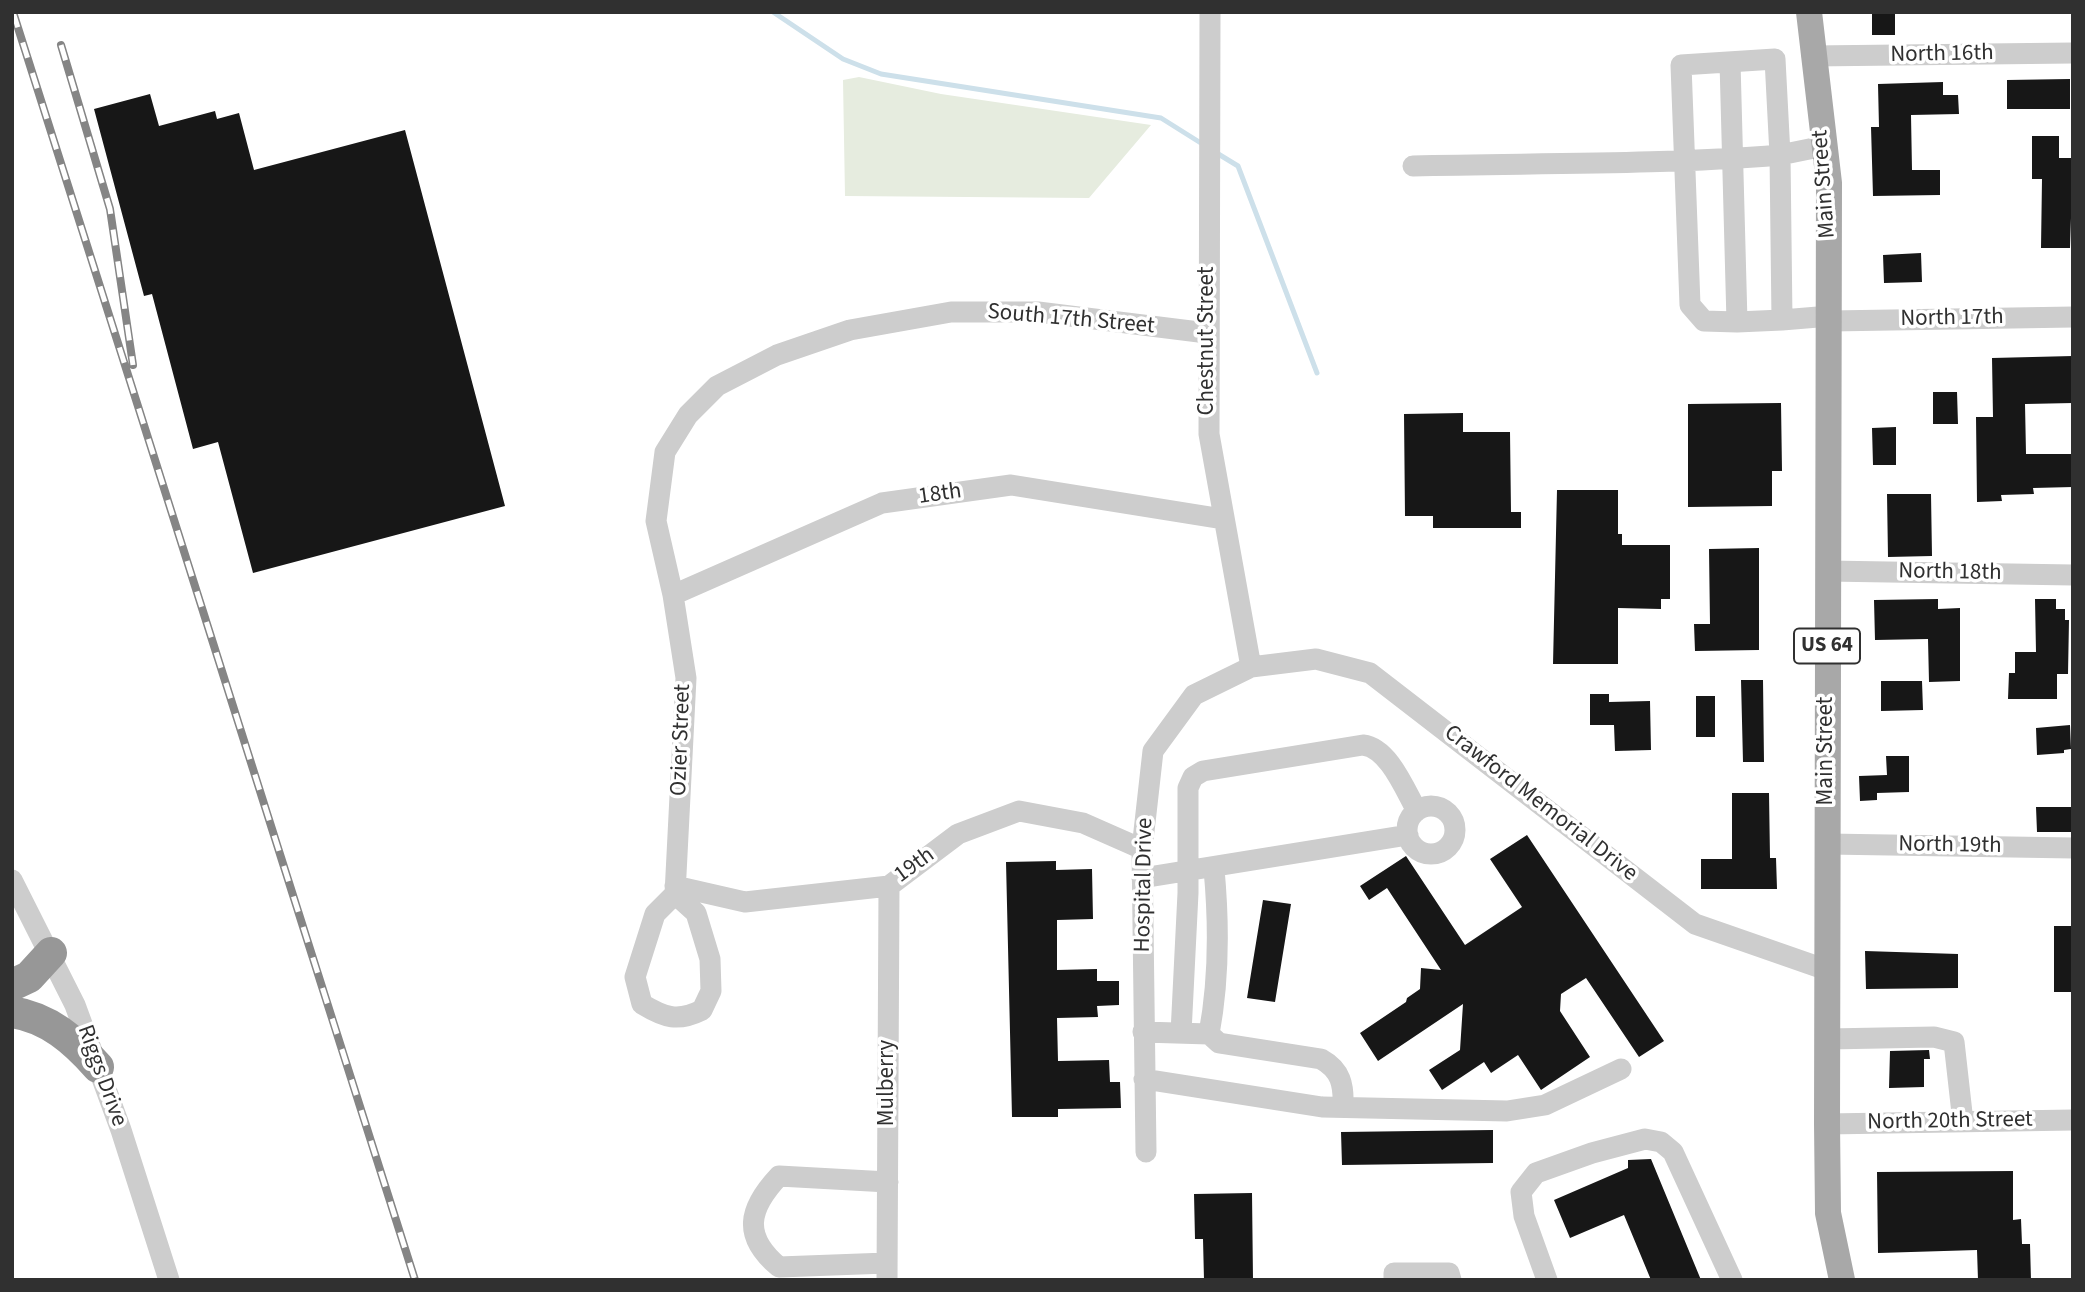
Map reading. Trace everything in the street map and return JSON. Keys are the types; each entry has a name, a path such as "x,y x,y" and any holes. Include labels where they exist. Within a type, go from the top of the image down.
{"highway":[{"path":"12,962 51,953"},
{"path":"12,985 29,976 51,953"},
{"path":"12,1012 27,1015 72,1038 98,1067"}],"main road":[{"name":"Main Street","path":"1809,12 1812,56 1829,183 1831,318 1827,571 1828,1213 1842,1280"}],"street":[{"name":"Chestnut Street","path":"1210,12 1207,333 1209,435 1251,667"},
{"name":"North 16th","path":"1812,56 2073,53"},
{"path":"1737,322 1730,62 1775,59 1780,155 1782,320"},
{"name":"North 17th","path":"1730,62 1681,65 1690,305 1704,321 2073,317"},
{"path":"1413,166 1733,159 1780,155 1824,146"},
{"name":"South 17th Street","path":"673,595 656,521 665,452 688,415 717,386 746,369 789,350 850,330 951,312 1038,312 1207,333"},
{"name":"18th","path":"673,595 882,503 1011,485 1223,519"},
{"name":"North 18th","path":"1827,571 2073,575"},
{"name":"Ozier Street","path":"673,595 685,678 675,890"},
{"name":"Crawford Memorial Drive","path":"1251,667 1316,659 1370,673 1695,924 1827,970"},
{"name":"Hospital Drive","path":"1146,1152 1142,849 1153,751 1194,695 1251,667"},
{"path":"1181,1033 1188,872 1188,788 1193,777 1203,771 1363,745 1373,746 1385,758 1417,811"},
{"path":"1432,806 1447,812 1455,826 1452,841 1447,848 1432,853 1417,848 1408,835 1409,821 1417,811 1432,806"},
{"name":"19th","path":"675,890 745,902 889,886 958,834 1019,811 1083,823 1142,849"},
{"path":"1142,878 1214,869 1408,835"},
{"name":"North 19th","path":"1828,844 2073,848"},
{"path":"1209,1034 1215,1001 1217,896 1214,869"},
{"name":"Riggs Drive","path":"12,880 75,1005 169,1280"},
{"name":"Mulberry","path":"887,1272 889,886"},
{"path":"675,890 696,913 711,975 711,991 702,1010 683,1019 663,1016 642,1004 635,977 655,914 675,890"},
{"path":"1143,1032 1209,1034 1219,1043 1321,1059 1330,1064 1341,1078 1344,1088 1343,1107"},
{"path":"1828,1039 1934,1037 1954,1042 1963,1122"},
{"path":"1144,1079 1322,1107 1507,1111 1545,1105 1621,1069"},
{"name":"North 20th Street","path":"1827,1124 2073,1120"},
{"path":"1547,1280 1524,1216 1521,1192 1536,1173 1592,1153 1645,1139 1661,1142 1673,1152 1732,1280"},
{"path":"887,1272 779,1267 760,1251 751,1223 762,1195 779,1177 888,1182"},
{"path":"1394,1280 1394,1273 1449,1273 1451,1280"}],"shaded area":[{"path":"859,77 941,94 1151,125 1089,198 845,196 843,80"}],"building":[{"path":"1872,12 1895,12 1895,35 1872,35"},
{"path":"2070,79 2070,109 2007,109 2007,80"},
{"path":"1943,82 1943,95 1958,95 1959,114 1911,115 1912,170 1940,170 1940,195 1873,196 1871,127 1879,127 1878,84"},
{"path":"150,94 159,126 215,111 217,119 239,113 254,170 405,130 505,506 253,573 218,442 193,449 152,294 144,296 94,109"},
{"path":"2032,136 2059,136 2059,158 2073,158 2070,248 2041,248 2042,179 2032,179"},
{"path":"1921,253 1922,282 1884,283 1883,255"},
{"path":"2073,356 2073,403 2025,404 2026,454 2073,454 2073,487 2033,488 2034,494 2001,495 2002,501 1977,502 1976,417 1993,417 1992,358"},
{"path":"1933,392 1957,392 1958,424 1933,424"},
{"path":"1781,403 1782,471 1772,471 1772,506 1688,507 1688,404"},
{"path":"1463,413 1463,432 1510,432 1511,512 1521,512 1521,528 1433,528 1433,516 1405,516 1404,414"},
{"path":"1896,427 1896,465 1873,465 1872,428"},
{"path":"1557,490 1618,490 1618,534 1622,534 1622,545 1670,545 1670,599 1661,599 1661,609 1618,608 1618,664 1553,664"},
{"path":"1887,494 1931,494 1932,556 1888,557"},
{"path":"1759,548 1759,650 1695,651 1694,624 1710,624 1709,549"},
{"path":"1938,599 1938,609 1960,608 1960,681 1929,682 1928,639 1875,640 1874,600"},
{"path":"2035,599 2056,599 2056,609 2065,609 2065,620 2069,620 2068,674 2057,674 2057,699 2008,699 2009,673 2015,673 2015,652 2036,652"},
{"path":"1741,680 1763,680 1764,762 1743,762"},
{"path":"1881,681 1922,681 1923,710 1881,711"},
{"path":"1590,694 1609,694 1609,702 1650,701 1651,750 1615,751 1614,725 1590,725"},
{"path":"1696,696 1715,696 1715,737 1696,737"},
{"path":"2070,725 2071,749 2064,750 2064,753 2037,755 2036,728"},
{"path":"1886,756 1909,756 1909,792 1877,793 1877,800 1860,801 1859,776 1887,775"},
{"path":"1732,793 1769,793 1770,858 1776,858 1777,889 1701,889 1701,859 1732,859"},
{"path":"2036,807 2073,807 2073,832 2037,832"},
{"path":"1527,835 1664,1041 1639,1057 1586,978 1561,994 1560,1011 1590,1057 1541,1090 1518,1055 1491,1073 1484,1062 1442,1090 1429,1070 1460,1050 1463,1004 1378,1061 1360,1033 1406,1002 1407,998 1420,989 1421,968 1441,970 1387,888 1369,900 1360,886 1406,856 1465,945 1522,907 1490,859"},
{"path":"1056,861 1056,870 1092,869 1093,919 1057,920 1057,970 1097,969 1097,981 1119,981 1119,1005 1097,1006 1098,1017 1057,1018 1058,1061 1109,1060 1110,1082 1120,1082 1121,1108 1058,1109 1058,1117 1012,1117 1006,862"},
{"path":"1263,900 1291,904 1275,1002 1247,998"},
{"path":"2054,926 2073,926 2073,992 2054,992"},
{"path":"1865,951 1958,954 1958,988 1866,989"},
{"path":"1929,1050 1930,1059 1924,1059 1924,1087 1889,1088 1890,1051"},
{"path":"1493,1130 1493,1163 1342,1165 1341,1132"},
{"path":"1651,1159 1701,1280 1651,1280 1624,1215 1570,1238 1554,1200 1628,1168 1628,1160"},
{"path":"2013,1171 2013,1220 2021,1219 2022,1244 2030,1244 2031,1280 1978,1280 1977,1250 1878,1253 1877,1172"},
{"path":"1252,1193 1253,1280 1204,1280 1203,1239 1195,1239 1194,1194"}],"waterway":[{"path":"773,12 843,59 881,74 1161,118 1204,145"},
{"path":"1215,152 1238,166 1317,373"}],"railway":[{"path":"13,12 415,1280"},
{"path":"61,45 110,209 133,365"}]}
